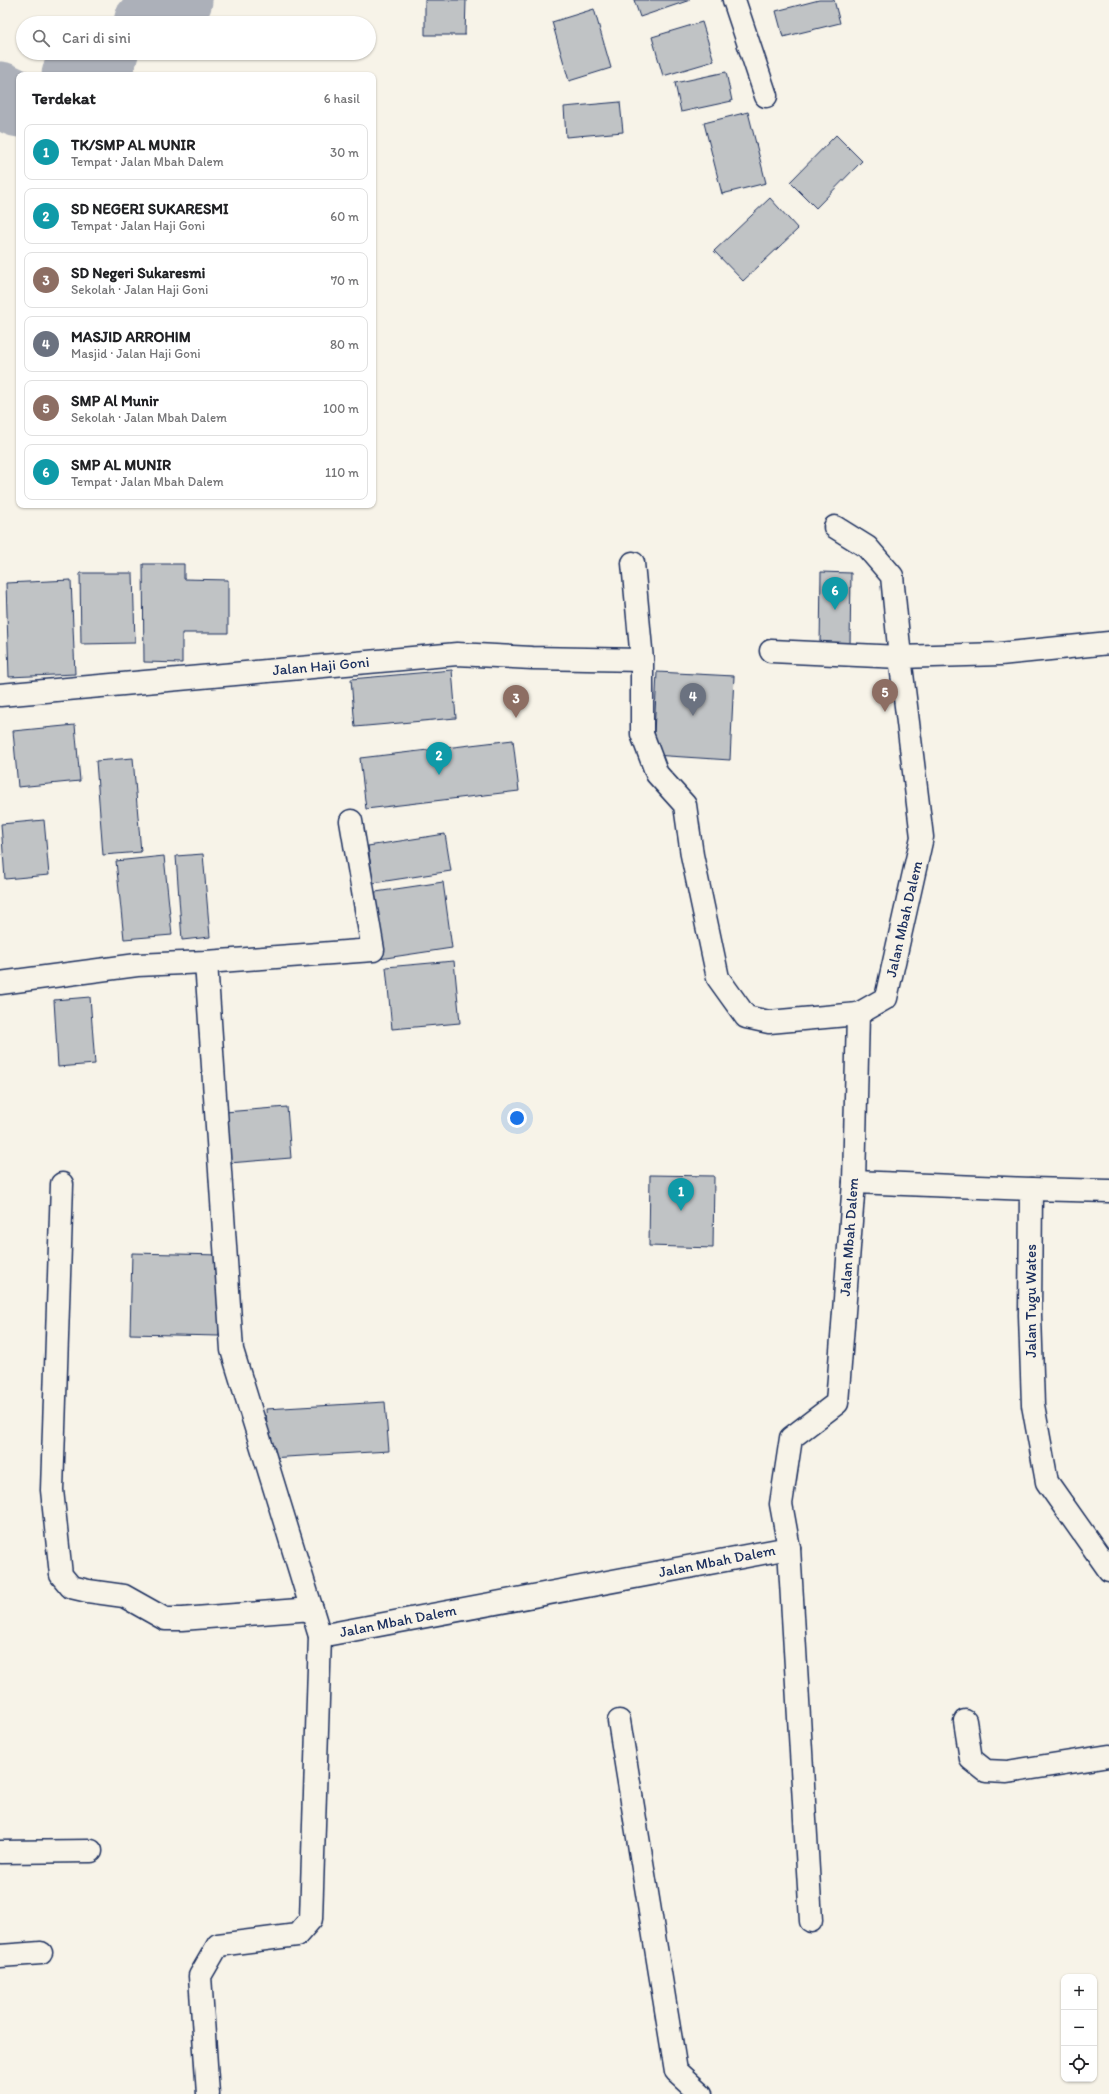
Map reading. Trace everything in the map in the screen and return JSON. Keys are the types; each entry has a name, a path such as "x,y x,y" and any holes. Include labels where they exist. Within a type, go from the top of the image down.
{"street":[{"path":"734,0 766,96"},
{"name":"Jalan Mbah Dalem","path":"320,1636 789,1548 781,1504 791,1438 837,1403 854,1182 858,1014 886,998 922,837 900,657 892,576 867,547 835,527"},
{"path":"633,563 642,660 642,734 657,774 685,805 692,855 718,978 746,1017 769,1022 858,1014"},
{"path":"771,651 900,657 1000,654 1109,643"},
{"name":"Jalan Haji Goni","path":"0,695 457,654 532,658 642,660"},
{"path":"0,983 137,965 206,962 373,950 351,821"},
{"path":"206,962 232,1350 320,1636 311,1919 297,1934 218,1945 200,1976 208,2094"},
{"path":"854,1182 1109,1191"},
{"path":"62,1184 52,1490 61,1575 70,1587 124,1596 165,1619 312,1609"},
{"name":"Jalan Tugu Wates","path":"1031,1189 1030,1315 1033,1405 1047,1482 1109,1570"},
{"path":"789,1548 811,1921"},
{"path":"619,1721 676,2071 701,2094"},
{"path":"965,1721 971,1759 986,1771 1007,1772 1109,1756"},
{"path":"0,1852 90,1851"},
{"path":"0,1956 41,1953"}],"building":[{"path":"425,0 466,0 465,35 425,35"},
{"path":"634,0 690,0 640,17"},
{"path":"819,0 834,0 840,23 783,37 776,11"},
{"path":"594,9 611,68 569,81 552,22"},
{"path":"702,22 714,61 663,76 652,37"},
{"path":"726,72 732,101 681,112 675,83"},
{"path":"620,102 623,132 566,137 564,107"},
{"path":"748,112 766,183 722,194 704,123"},
{"path":"836,135 862,161 816,208 790,182"},
{"path":"770,198 798,229 743,281 714,251"},
{"path":"143,564 184,564 184,579 228,580 228,633 182,633 182,663 144,662"},
{"path":"821,572 851,573 850,646 820,646"},
{"path":"80,573 133,573 135,643 81,644"},
{"path":"71,580 75,674 9,677 6,583"},
{"path":"452,670 456,718 355,727 351,679"},
{"path":"657,672 734,676 730,760 653,755"},
{"path":"75,725 80,781 18,787 13,731"},
{"path":"513,740 519,791 366,809 360,758"},
{"path":"133,758 141,852 103,855 96,761"},
{"path":"44,820 49,875 5,879 1,824"},
{"path":"445,834 451,871 373,883 368,846"},
{"path":"203,854 210,937 182,940 176,856"},
{"path":"164,856 172,935 124,939 116,861"},
{"path":"443,882 452,948 379,959 369,893"},
{"path":"454,961 460,1023 392,1029 386,967"},
{"path":"90,997 95,1064 58,1067 54,1000"},
{"path":"287,1107 291,1158 229,1163 225,1112"},
{"path":"650,1175 714,1176 713,1248 649,1246"},
{"path":"132,1253 221,1255 219,1336 130,1334"},
{"path":"385,1402 389,1451 269,1458 266,1409"}],"waterway":[{"path":"157,16 179,0"},
{"path":"79,72 95,60"},
{"path":"0,95 16,103"}],"place":[{"name":"SMP AL MUNIR","path":"835,610"},
{"name":"SMP Al Munir","path":"885,712"},
{"name":"MASJID ARROHIM","path":"693,716"},
{"name":"SD Negeri Sukaresmi","path":"516,718"},
{"name":"SD NEGERI SUKARESMI","path":"439,775"},
{"name":"TK/SMP AL MUNIR","path":"681,1211"}]}
